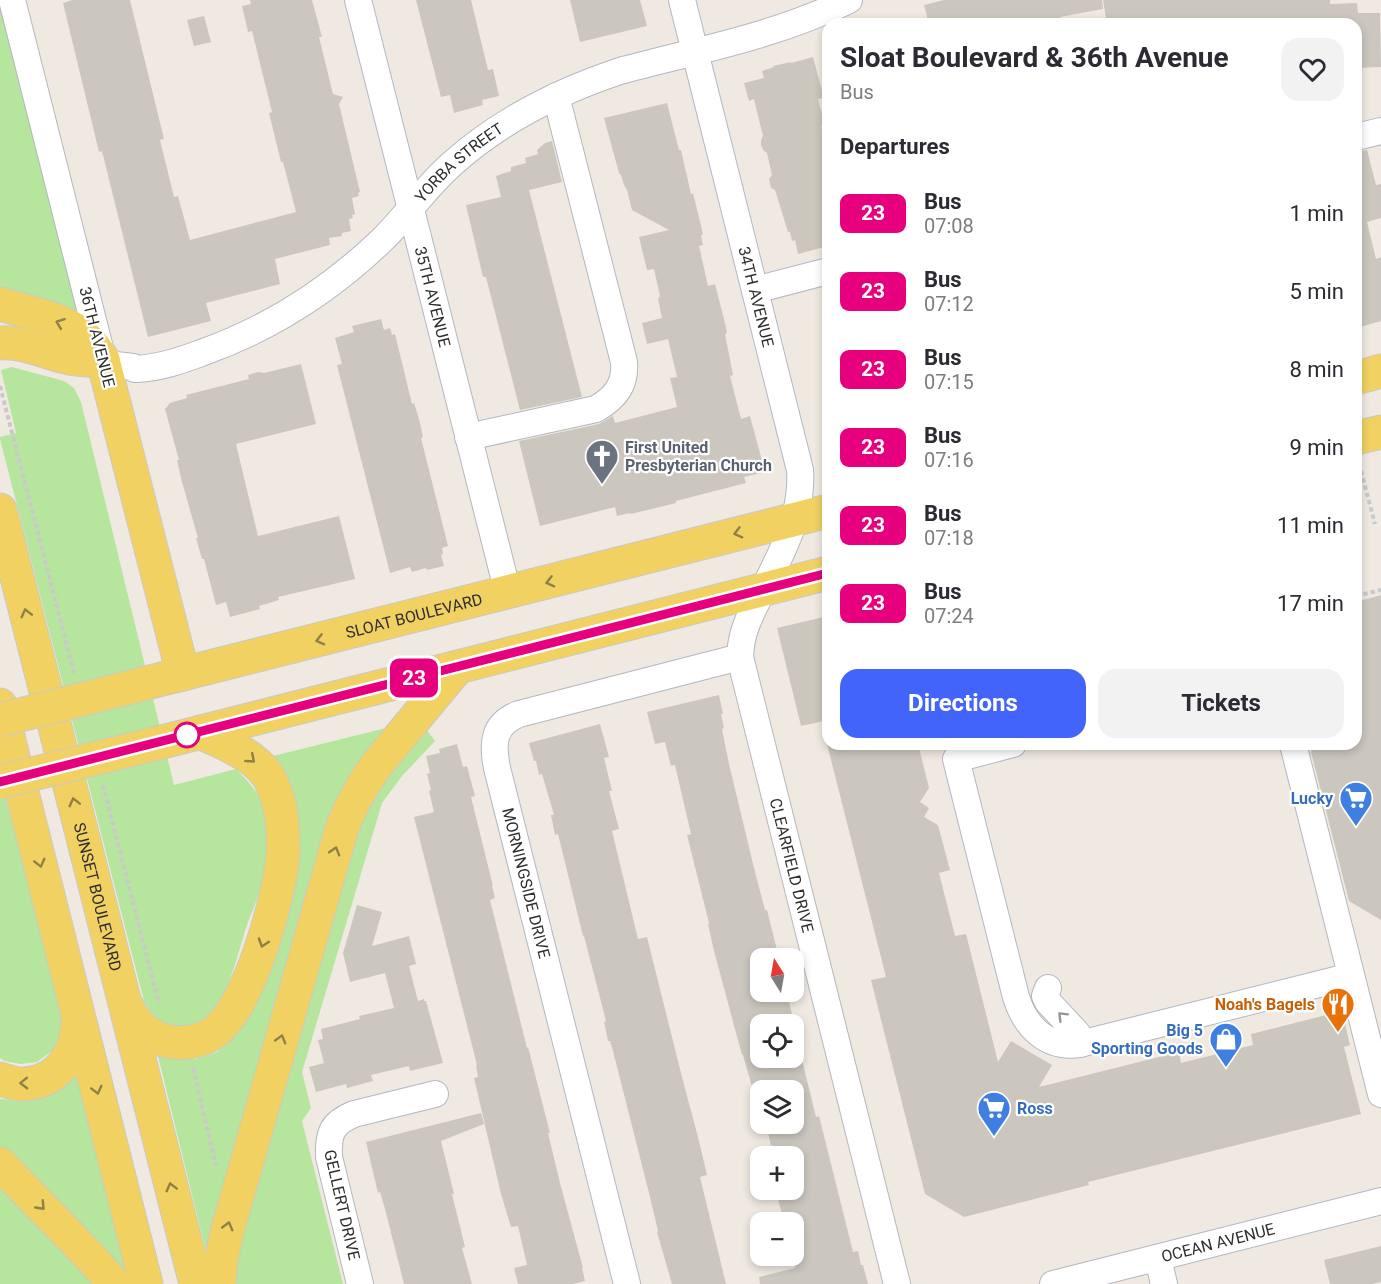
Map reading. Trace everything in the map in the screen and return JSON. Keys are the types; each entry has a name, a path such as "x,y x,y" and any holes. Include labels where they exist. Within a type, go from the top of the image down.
{"main road":[{"path":"0,304 62,323 74,329 94,346 103,360 68,358 21,343 0,343"},
{"name":"36TH AVENUE","path":"103,360 183,674"},
{"path":"1362,376 1381,371"},
{"path":"1362,437 1381,432"},
{"name":"SUNSET BOULEVARD","path":"0,510 196,1284"},
{"name":"SLOAT BOULEVARD","path":"0,720 822,512"},
{"path":"0,782 822,574"},
{"path":"219,1284 226,1232 342,828 352,805 372,772 458,667"},
{"path":"0,705 146,1284"},
{"path":"124,1001 140,1026 149,1035 161,1040 185,1043 212,1034 226,1021 238,1002 262,948 271,918 283,856 281,811 275,791 256,762 200,732"},
{"path":"0,1079 17,1084 34,1083 50,1077 63,1066 70,1054 78,1028 78,1013"},
{"path":"0,1164 114,1284"}],"street":[{"name":"36TH AVENUE","path":"12,0 103,360"},
{"name":"35TH AVENUE","path":"358,0 508,593"},
{"name":"34TH AVENUE","path":"682,0 799,462 800,498 795,519 785,548 764,589"},
{"name":"YORBA STREET","path":"103,360 135,369 158,367 248,334 297,308 332,283 373,248 395,227 442,173 466,152 514,119 556,96 620,71 777,30 816,8 849,0"},
{"path":"468,437 596,409 615,393 622,383 625,372 556,96"},
{"path":"1362,136 1381,131"},
{"path":"754,290 822,273"},
{"name":"CLEARFIELD DRIVE","path":"764,589 748,619 740,657 897,1284"},
{"name":"MORNINGSIDE DRIVE","path":"627,1284 497,768 494,744 502,724 510,717 740,657"},
{"path":"990,750 956,759 1016,996 1022,1014 1034,1029 1048,1039 1064,1045 1080,1044 1351,976"},
{"path":"1294,750 1381,1094"},
{"path":"1048,988 1045,996 1048,1002 1077,1033 1080,1044"},
{"name":"GELLERT DRIVE","path":"360,1284 328,1157 330,1135 334,1126 343,1118 435,1094"},
{"name":"OCEAN AVENUE","path":"1053,1284 1381,1201"},
{"path":"1158,1258 1164,1284"}],"path":[{"path":"1362,475 1376,524"},
{"path":"1362,595 1381,590"},
{"path":"192,1065 217,1168"}],"green space":[{"path":"0,0 90,309 72,315 0,304"},
{"path":"12,367 64,381 74,388 81,402 174,785 236,769 254,789 263,807 267,840 262,882 233,970 224,994 214,1010 202,1020 188,1026 178,1027 162,1022 144,1001 0,439 0,437 16,433 1,370"},
{"path":"394,726 209,1264 158,1056 195,1059 217,1052 233,1037 252,1011 274,963 295,883 299,822 292,787 282,766 273,756"},
{"path":"426,729 435,741 402,776 382,803 302,1072 311,1108 302,1121 343,1284 233,1284 236,1252 357,832 374,790"},
{"path":"0,778 58,996 63,1026 53,1050 37,1062 21,1064 0,1058"},
{"path":"73,1077 78,1077 127,1272 124,1276 0,1150 0,1099 22,1101 39,1099 57,1090"},
{"path":"0,1185 98,1284 0,1284"}],"building":[{"path":"72,0 130,0 164,139 160,140 174,197 178,196 190,240 296,212 269,113 272,112 252,31 248,32 242,6 251,4 250,0 312,0 333,94 343,97 339,104 360,192 359,196 352,198 355,214 349,219 351,231 342,233 342,236 329,238 330,245 275,259 280,284 206,303 211,321 148,337 102,151 99,152 63,3"},
{"path":"416,0 471,0 488,70 493,69 499,96 482,100 483,105 454,113 450,95 441,97"},
{"path":"570,0 640,0 647,26 580,42"},
{"path":"944,0 1102,0 1103,9 1060,18 927,18 924,5"},
{"path":"1103,0 1330,0 1330,4 1357,3 1358,13 1380,13 1381,67 1362,68 1362,18 1106,18"},
{"path":"204,16 211,42 194,46 187,20"},
{"path":"813,57 822,91 822,98 818,99 822,114 822,248 798,254 795,240 792,241 790,232 788,232 775,190 771,188 769,179 772,175 767,153 761,145 763,136 754,99 749,101 744,83 764,78 762,71 773,66"},
{"path":"667,103 703,234 701,236 703,245 699,246 708,286 715,284 725,323 733,375 730,376 741,419 750,416 765,472 744,477 746,483 631,514 617,516 615,507 540,526 519,441 599,424 613,416 615,423 677,407 670,378 677,377 668,339 647,344 642,323 662,318 654,269 647,270 639,237 669,230 632,210 604,118"},
{"path":"552,141 562,182 529,190 582,397 520,410 486,277 483,277 466,205 501,197 496,176 511,171 511,167 526,163 525,158 538,154 537,150 545,143"},
{"path":"1367,150 1376,185 1381,184 1381,218 1367,222 1376,259 1381,257 1381,321 1362,326 1362,151"},
{"path":"381,319 384,330 390,328 392,335 395,334 412,404 414,403 419,419 423,437 421,438 448,546 442,548 444,566 427,570 426,568 412,572 410,567 390,573 337,365 342,364 335,338 354,332 352,326"},
{"path":"301,364 316,424 236,444 258,536 339,516 355,579 278,597 279,600 259,606 260,609 230,617 226,602 216,605 196,538 198,538 165,409 170,403 187,398 186,395 249,379 248,375 258,372 264,373"},
{"name":"Lucky","path":"1381,595 1381,920 1349,901 1311,752 1312,750 1362,750 1362,600"},
{"path":"822,617 822,721 801,726 777,628"},
{"path":"719,695 723,714 721,714 724,728 722,729 729,764 755,872 776,948 750,948 750,1002 789,1002 792,1014 750,1014 750,1068 804,1068 816,1117 819,1116 853,1252 858,1251 868,1284 760,1284 759,1277 795,1268 794,1266 804,1266 804,1212 781,1212 778,1200 804,1200 804,1146 771,1146 768,1134 804,1134 804,1080 750,1080 714,951 687,835 691,834 675,765 671,766 665,742 655,744 647,712"},
{"path":"600,724 609,757 604,758 612,791 609,791 619,829 612,831 638,939 647,937 699,1141 707,1175 700,1177 726,1284 672,1284 613,1051 608,1041 604,1022 606,1021 558,834 555,835 551,815 554,815 542,774 539,775 529,743"},
{"path":"457,744 463,767 467,766 475,796 471,797 495,898 490,900 583,1268 585,1281 573,1284 518,1284 514,1268 527,1265 518,1226 511,1227 501,1194 474,1078 478,1077 477,1065 414,817 434,812 429,791 431,790 427,774 430,773 426,756 440,753 439,749"},
{"path":"829,750 920,750 929,788 920,802 929,808 924,817 938,825 950,870 939,873 955,936 966,934 998,1062 1011,1041 1052,1065 1039,1087 1179,1052 1181,1063 1253,1045 1251,1034 1342,1011 1350,1045 1344,1047 1361,1114 1088,1182 1089,1185 964,1217 925,1194 871,980 886,977"},
{"path":"357,905 382,912 372,946 409,936 416,964 409,966 418,1001 424,999 426,1001 443,1063 410,1071 409,1066 371,1075 373,1081 347,1088 346,1084 316,1092 309,1067 324,1063 318,1040 323,1039 321,1029 360,1019 359,1016 394,1008 385,973 350,982 343,953"},
{"path":"481,1113 484,1124 441,1141 465,1247 462,1248 472,1284 404,1284 366,1142"},
{"path":"1381,1246 1381,1282 1330,1284 1324,1260"}],"bus line":[{"name":"23","path":"0,782 822,575"}],"place":[{"name":"First United Presbyterian Church","path":"602,485"},
{"name":"Lucky","path":"1356,827"},
{"name":"Noah's Bagels","path":"1338,1033"},
{"name":"Big 5 Sporting Goods","path":"1226,1068"},
{"name":"Ross","path":"994,1137"}]}
